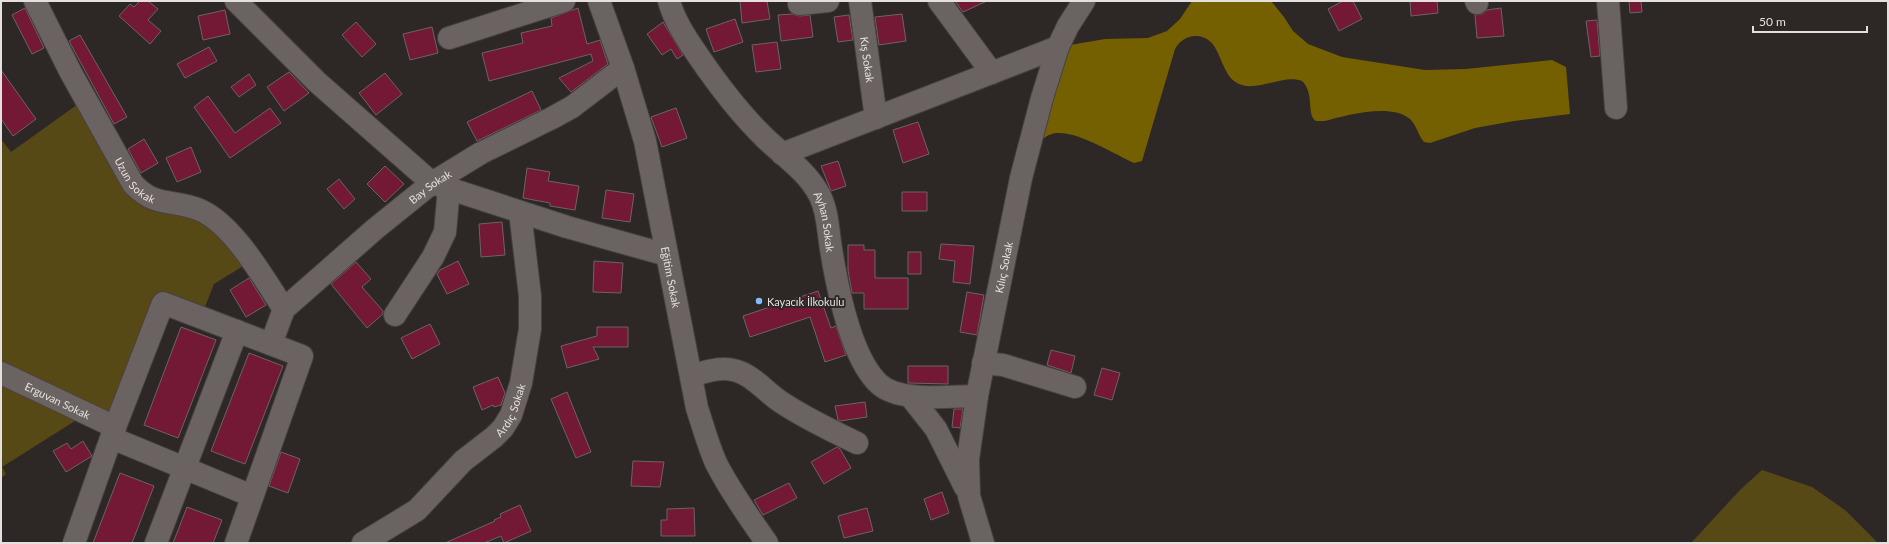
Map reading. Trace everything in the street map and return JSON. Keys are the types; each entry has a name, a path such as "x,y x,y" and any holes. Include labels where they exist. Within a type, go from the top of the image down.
{"street":[{"name":"Uzun Sokak","path":"35,1 71,73 133,184 142,194 153,200 200,210 220,224 253,260 284,309"},
{"path":"236,1 317,82 440,186 520,212 667,255"},
{"path":"449,38 564,1"},
{"name":"Eğitim Sokak","path":"599,1 623,68 644,141 697,408 716,463 749,517 767,543"},
{"name":"Ayhan Sokak","path":"669,1 683,33 720,87 747,121 803,173 814,186 826,211 837,286 854,342 872,377 880,385 898,394 910,396 976,396"},
{"path":"799,4 828,1"},
{"name":"Kış Sokak","path":"860,1 876,118"},
{"path":"939,1 992,73"},
{"name":"Kılıç Sokak","path":"983,543 969,496 968,460 976,396 1021,178 1042,98 1058,48 1068,26 1084,1"},
{"path":"1608,1 1616,108"},
{"path":"782,154 1058,48"},
{"name":"Bay Sokak","path":"271,344 284,309 480,153 566,110 623,68"},
{"path":"395,316 427,267 445,232 440,186"},
{"name":"Ardıç Sokak","path":"363,543 417,510 463,461 494,437 503,428 511,415 521,383 530,329 530,296 520,212"},
{"path":"74,543 113,432 163,303 302,356 236,543"},
{"path":"156,543 237,331"},
{"path":"983,363 1003,365 1076,388"},
{"path":"691,376 719,370 733,370 744,374 783,404 820,426 857,443"},
{"name":"Erguvan Sokak","path":"1,373 184,468 252,496"},
{"path":"910,396 936,429 956,466 969,496"}],"shaded area":[{"path":"1192,1 1271,1 1293,31 1308,44 1342,57 1425,70 1466,69 1552,60 1566,67 1570,114 1514,121 1475,128 1430,143 1424,142 1410,119 1402,114 1392,112 1369,112 1325,121 1316,121 1311,114 1310,97 1306,86 1302,81 1294,79 1259,85 1242,85 1234,81 1229,75 1214,46 1203,37 1194,36 1183,40 1175,49 1142,161 1134,163 1092,142 1068,134 1058,133 1046,136 1032,156 1058,47 1105,39 1148,38 1167,31 1180,19"},
{"path":"85,99 133,184 183,205 253,260 214,284 201,317 163,303 115,427 86,414 2,467 6,474 1,478 1,139 11,152"},
{"path":"1762,470 1812,487 1845,510 1878,543 1691,543 1740,490"}],"building":[{"path":"140,1 148,1 158,9 148,20 161,31 150,44 119,16 130,4 134,7"},
{"path":"740,1 767,1 770,19 742,23"},
{"path":"955,1 987,1 963,12"},
{"path":"1343,1 1353,1 1362,19 1339,31 1328,9"},
{"path":"1410,1 1437,1 1438,13 1411,16"},
{"path":"1629,1 1641,1 1642,12 1630,13"},
{"path":"25,8 44,48 32,54 12,15"},
{"path":"578,8 587,44 600,40 608,64 571,92 559,78 593,61 591,54 489,81 482,53 523,43 521,33 552,26 551,18"},
{"path":"1501,8 1504,36 1477,38 1475,15 1482,14 1487,10"},
{"path":"225,10 230,34 203,40 198,16"},
{"path":"792,14 800,16 810,15 813,37 781,41 778,15"},
{"path":"902,14 906,41 879,45 875,17"},
{"path":"849,15 853,40 838,42 834,17"},
{"path":"735,19 743,42 714,52 706,29"},
{"path":"1597,20 1600,56 1591,57 1586,21"},
{"path":"356,22 376,44 362,57 342,35"},
{"path":"663,22 683,55 677,59 671,49 662,55 647,34"},
{"path":"432,27 438,53 410,60 403,34"},
{"path":"80,35 127,117 114,124 69,41"},
{"path":"777,42 781,69 756,72 752,45"},
{"path":"209,47 217,61 185,78 177,64"},
{"path":"1,70 36,119 13,136 1,119"},
{"path":"289,72 309,93 284,111 267,87"},
{"path":"385,73 402,94 376,115 359,93"},
{"path":"249,74 256,85 239,97 231,87"},
{"path":"532,91 541,110 477,141 467,122"},
{"path":"208,96 235,133 270,108 281,123 230,158 194,107"},
{"path":"676,108 687,138 662,147 651,117"},
{"path":"918,122 929,154 903,163 893,130"},
{"path":"144,139 158,163 141,173 128,149"},
{"path":"191,147 201,172 177,182 166,158"},
{"path":"838,161 846,186 831,191 821,166"},
{"path":"385,166 404,184 385,202 367,184"},
{"path":"527,168 550,172 548,181 579,186 575,210 550,206 550,203 523,198"},
{"path":"339,179 355,199 344,209 327,189"},
{"path":"606,190 634,194 630,222 602,218"},
{"path":"902,192 927,192 927,211 902,211"},
{"path":"502,222 505,255 481,257 479,224"},
{"path":"941,244 974,246 970,284 953,282 955,261 939,259"},
{"path":"848,245 864,245 864,250 875,250 875,278 908,278 908,309 864,309 864,293 852,293 848,270"},
{"path":"908,252 921,252 921,274 908,274"},
{"path":"458,261 469,284 447,294 437,274 440,270"},
{"path":"594,261 623,263 621,293 593,292"},
{"path":"356,262 371,279 362,287 383,311 383,314 367,328 331,284"},
{"path":"249,278 266,305 246,317 230,290"},
{"path":"818,291 831,328 836,326 846,355 825,362 810,317 750,337 743,316"},
{"path":"967,292 984,295 977,335 960,332"},
{"path":"430,324 440,344 412,359 401,338"},
{"path":"181,327 216,340 178,438 144,425"},
{"path":"597,327 628,327 628,347 593,347 599,359 567,368 561,346 597,336"},
{"path":"1051,350 1075,356 1071,373 1047,365"},
{"path":"249,353 283,366 245,464 211,451"},
{"path":"908,366 948,366 948,384 908,383"},
{"path":"1102,368 1120,373 1112,400 1094,395"},
{"path":"498,377 505,393 501,405 494,407 493,405 482,410 473,387"},
{"path":"567,392 591,452 576,458 551,399"},
{"path":"865,402 867,417 840,421 838,420 835,406"},
{"path":"954,409 963,409 960,428 952,427"},
{"path":"83,441 92,456 66,472 53,451 67,443 71,449"},
{"path":"837,447 840,449 851,468 824,484 811,462"},
{"path":"281,452 300,459 288,493 269,486"},
{"path":"633,461 664,462 660,487 631,486"},
{"path":"120,473 154,486 132,543 93,543"},
{"path":"789,483 797,498 763,515 754,500"},
{"path":"942,492 949,513 931,520 924,499"},
{"path":"520,505 531,531 504,543 501,536 484,543 445,543 495,521 494,520 501,517 500,514"},
{"path":"187,507 222,520 213,543 173,543"},
{"path":"694,508 695,536 661,536 661,520 667,520 667,509"},
{"path":"867,508 873,531 844,538 838,516"}],"place":[{"name":"Kayacık İlkokulu","path":"759,301"}]}
